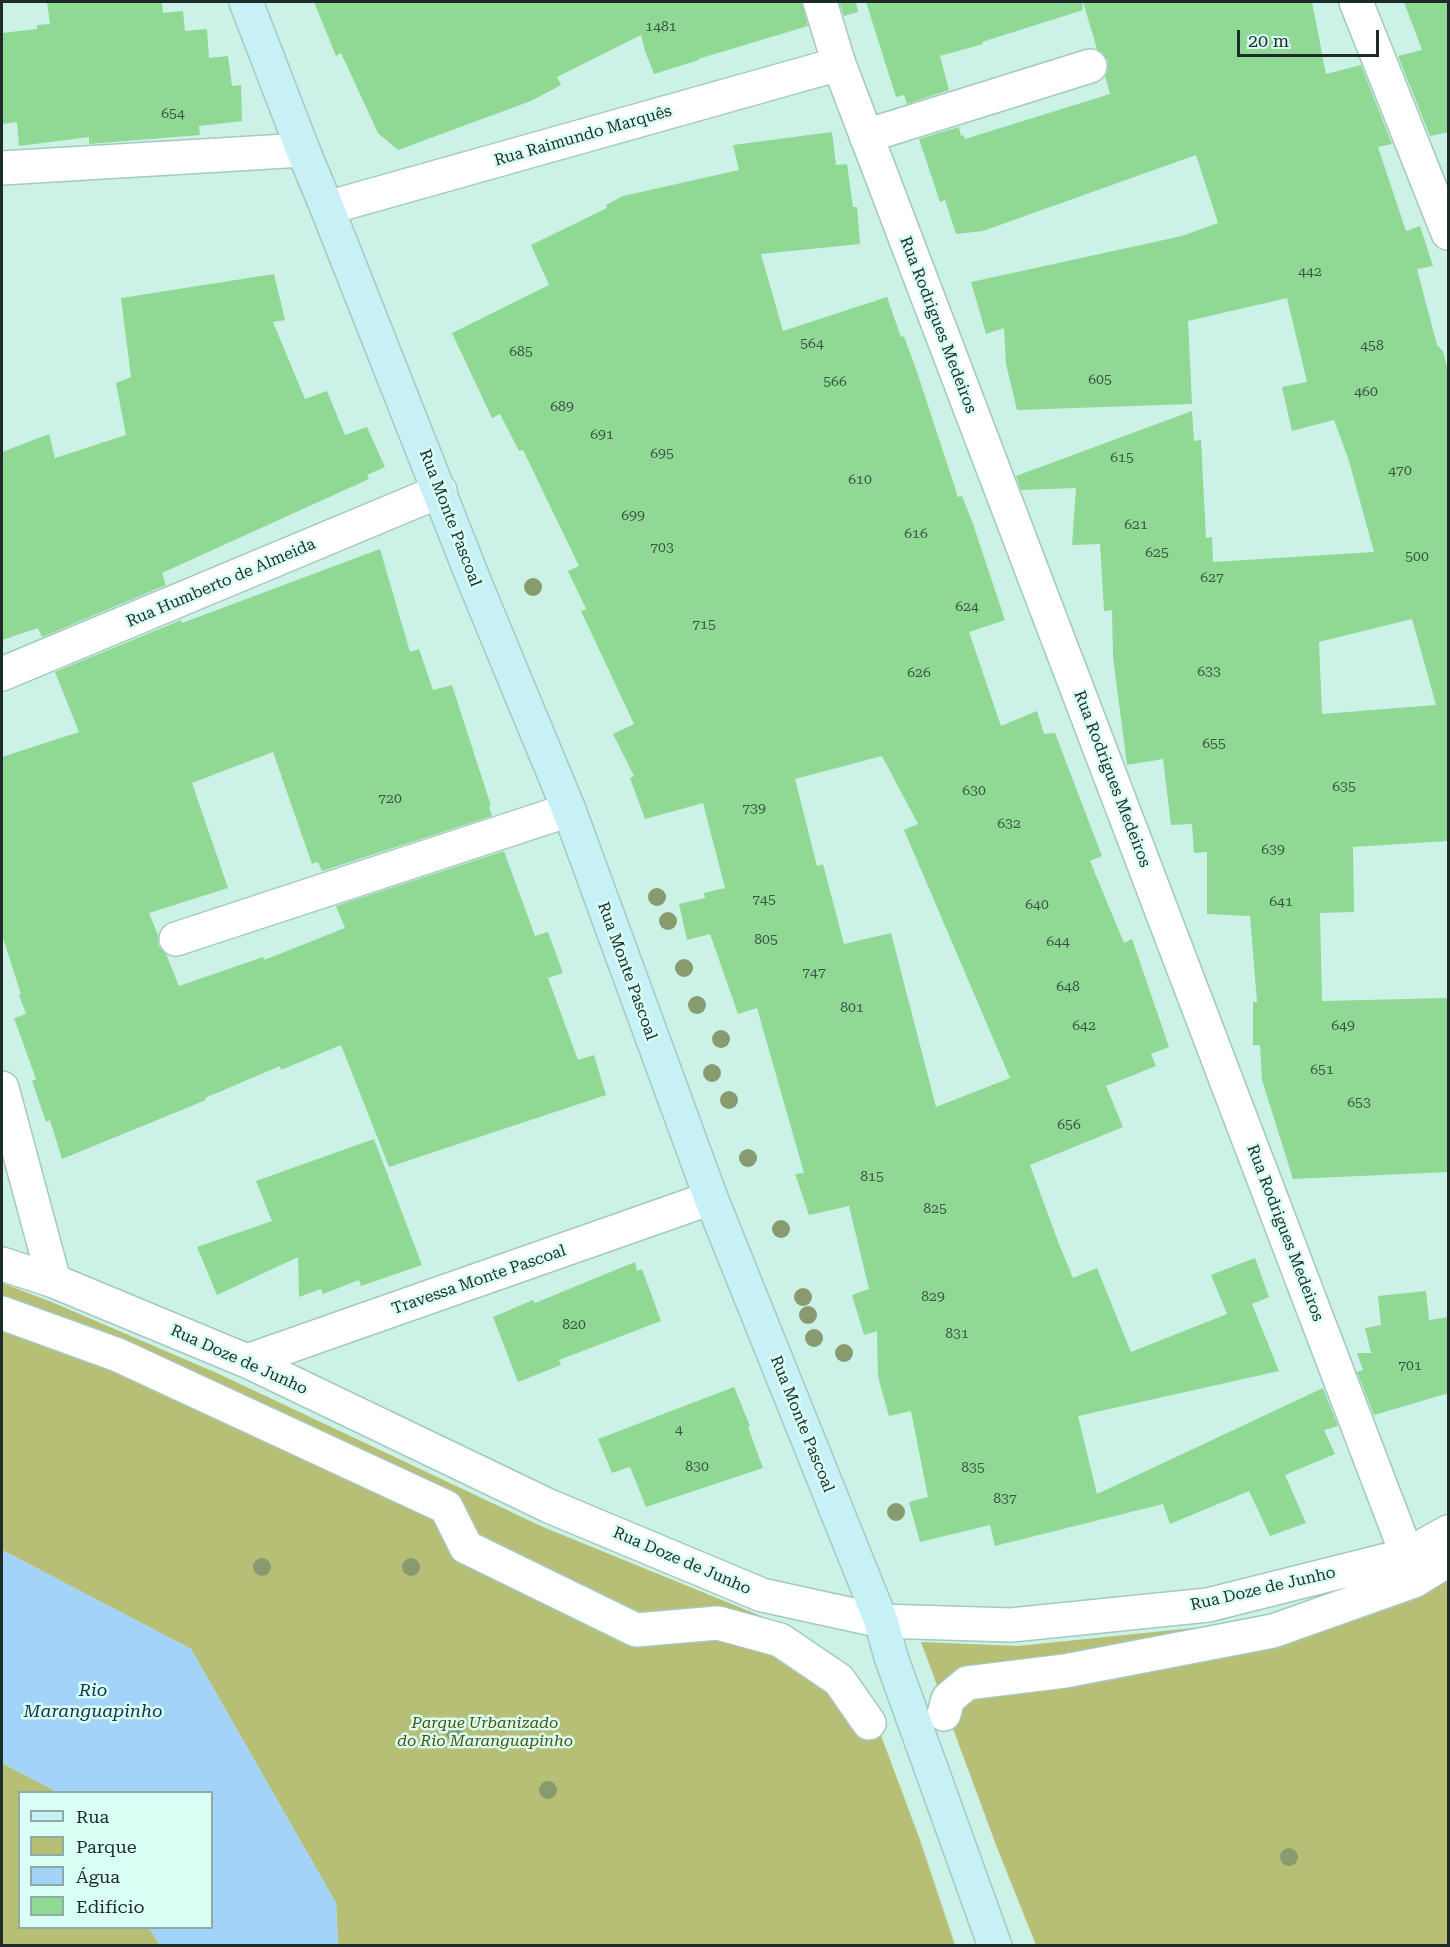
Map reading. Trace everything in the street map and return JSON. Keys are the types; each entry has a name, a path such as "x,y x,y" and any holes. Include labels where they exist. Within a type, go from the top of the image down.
{"street":[{"name":"Rua Monte Pascoal","path":"246,2 475,583 569,810 711,1198 881,1621 891,1657 995,1946"},
{"name":"Rua Rodrigues Medeiros","path":"820,2 839,64 866,136 1407,1555"},
{"path":"1356,2 1449,233"},
{"name":"Rua Raimundo Marquês","path":"327,208 839,64"},
{"path":"866,136 1090,66"},
{"path":"2,168 303,150"},
{"name":"Rua Humberto de Almeida","path":"2,674 440,491"},
{"path":"176,939 569,810"},
{"path":"2,1088 54,1281"},
{"name":"Travessa Monte Pascoal","path":"247,1361 711,1198"},
{"name":"Rua Doze de Junho","path":"2,1264 54,1281 247,1361 549,1506 762,1595 881,1621 1011,1625 1208,1605 1407,1555 1449,1532"},
{"path":"2,1313 118,1355 446,1507 466,1547 636,1630 718,1623 780,1640 839,1680 869,1723"},
{"path":"944,1714 948,1699 967,1683 1065,1671 1273,1631 1414,1581 1449,1560"}],"green space":[{"name":"Parque Urbanizado do Rio Maranguapinho","path":"2,1283 219,1374 543,1527 761,1616 827,1653 864,1690 920,1840 955,1945 338,1945 336,1903 191,1649 2,1550"},
{"path":"1448,1560 1448,1945 1036,1945 996,1845 921,1642 1018,1646 1203,1627 1416,1587"},
{"path":"2,1763 55,1791 18,1791 18,1929 150,1929 160,1945 2,1945"}],"water":[{"name":"Rio Maranguapinho","path":"2,1550 191,1649 336,1903 338,1945 160,1945 150,1929 213,1929 213,1791 55,1791 2,1763"}],"building":[{"path":"47,2 162,2 163,13 183,11 185,31 207,29 209,58 228,56 232,86 241,85 242,121 199,126 200,135 89,144 89,137 19,146 17,122 2,124 2,33 37,29 37,25 50,24"},
{"path":"314,2 802,2 808,26 654,74 641,35 557,77 561,85 531,101 398,150 378,133 341,53 336,56"},
{"path":"839,2 856,2 858,12 844,16"},
{"path":"866,2 1082,2 1083,10 940,56 949,90 907,104 904,95 896,97"},
{"path":"1083,2 1312,2 1326,74 1361,65 1392,144 1378,147 1406,231 1420,226 1433,266 1417,269 1437,345 1443,351 1449,375 1449,841 1353,847 1354,912 1320,913 1322,1001 1449,998 1449,1172 1293,1179 1262,1080 1260,1045 1253,1045 1253,1002 1257,1002 1250,916 1207,914 1207,852 1194,853 1192,824 1171,825 1163,759 1127,765 1113,657 1112,610 1104,611 1100,544 1072,545 1076,488 1021,490 1016,476 1192,411 1194,441 1201,440 1206,538 1212,537 1213,562 1374,552 1349,461 1334,420 1292,431 1282,387 1307,382 1287,298 1188,321 1192,404 1017,410 1006,364 1004,328 986,334 971,282 1182,236 1218,223 1196,155 983,231 956,234 945,200 940,202 919,139 959,127 961,136 964,135 965,139 1110,94 1105,76 1108,61 1097,49","holes":["1412,619 1436,705 1322,714 1319,642"]},
{"path":"1404,2 1449,2 1449,132 1430,136 1398,56 1422,50"},
{"path":"832,132 836,165 847,164 853,207 857,207 860,244 761,254 783,331 887,297 918,375 958,497 962,496 973,524 1005,620 969,632 1001,726 1037,711 1044,734 1055,733 1102,856 1090,861 1124,943 1132,939 1169,1047 1151,1054 1156,1066 1106,1086 1123,1127 1030,1165 1073,1278 1097,1268 1131,1352 1227,1314 1211,1275 1255,1258 1269,1297 1252,1304 1279,1371 1078,1416 1097,1494 1323,1388 1338,1426 1324,1430 1335,1454 1285,1475 1306,1523 1270,1536 1249,1491 1170,1524 1163,1504 995,1546 990,1525 920,1542 909,1502 928,1497 911,1411 889,1416 878,1377 877,1331 864,1335 852,1295 869,1289 849,1206 809,1215 795,1174 804,1173 757,1008 738,1014 710,934 687,940 679,904 705,898 704,893 725,888 703,803 645,819 630,778 634,776 613,734 634,724 581,611 586,609 568,571 579,566 523,450 519,451 500,414 492,418 452,333 549,285 531,245 607,208 606,205 623,196 739,170 733,145","holes":["882,756 918,824 904,830 1010,1078 936,1107 891,933 844,944 823,864 817,866 795,779"]},
{"path":"274,274 285,320 273,322 305,399 327,391 345,435 367,427 385,467 367,475 369,479 162,573 166,585 42,637 38,628 2,640 2,452 49,434 55,458 126,435 116,383 131,377 121,298"},
{"path":"380,549 410,652 419,649 433,690 452,685 491,806 489,807 492,816 322,871 318,862 312,864 273,752 192,783 228,888 149,913 158,935 158,945 166,954 179,986 263,957 264,960 345,928 336,906 504,851 535,936 548,932 563,973 548,978 578,1060 594,1055 606,1095 389,1167 341,1045 281,1070 280,1066 205,1098 206,1100 62,1159 50,1120 46,1122 32,1081 36,1079 14,1018 26,1014 2,935 2,757 79,732 55,672 181,620 182,623"},
{"path":"374,1139 422,1265 361,1286 359,1280 323,1294 321,1289 299,1297 298,1257 217,1295 197,1247 272,1221 256,1181"},
{"path":"635,1262 637,1271 642,1269 661,1321 559,1360 561,1365 518,1382 493,1317 533,1300 535,1303"},
{"path":"1426,1291 1429,1320 1449,1317 1449,1393 1374,1415 1357,1372 1363,1370 1357,1353 1371,1353 1365,1328 1381,1325 1378,1296"},
{"path":"734,1387 750,1426 748,1427 763,1468 646,1507 630,1467 612,1473 598,1439"}]}
